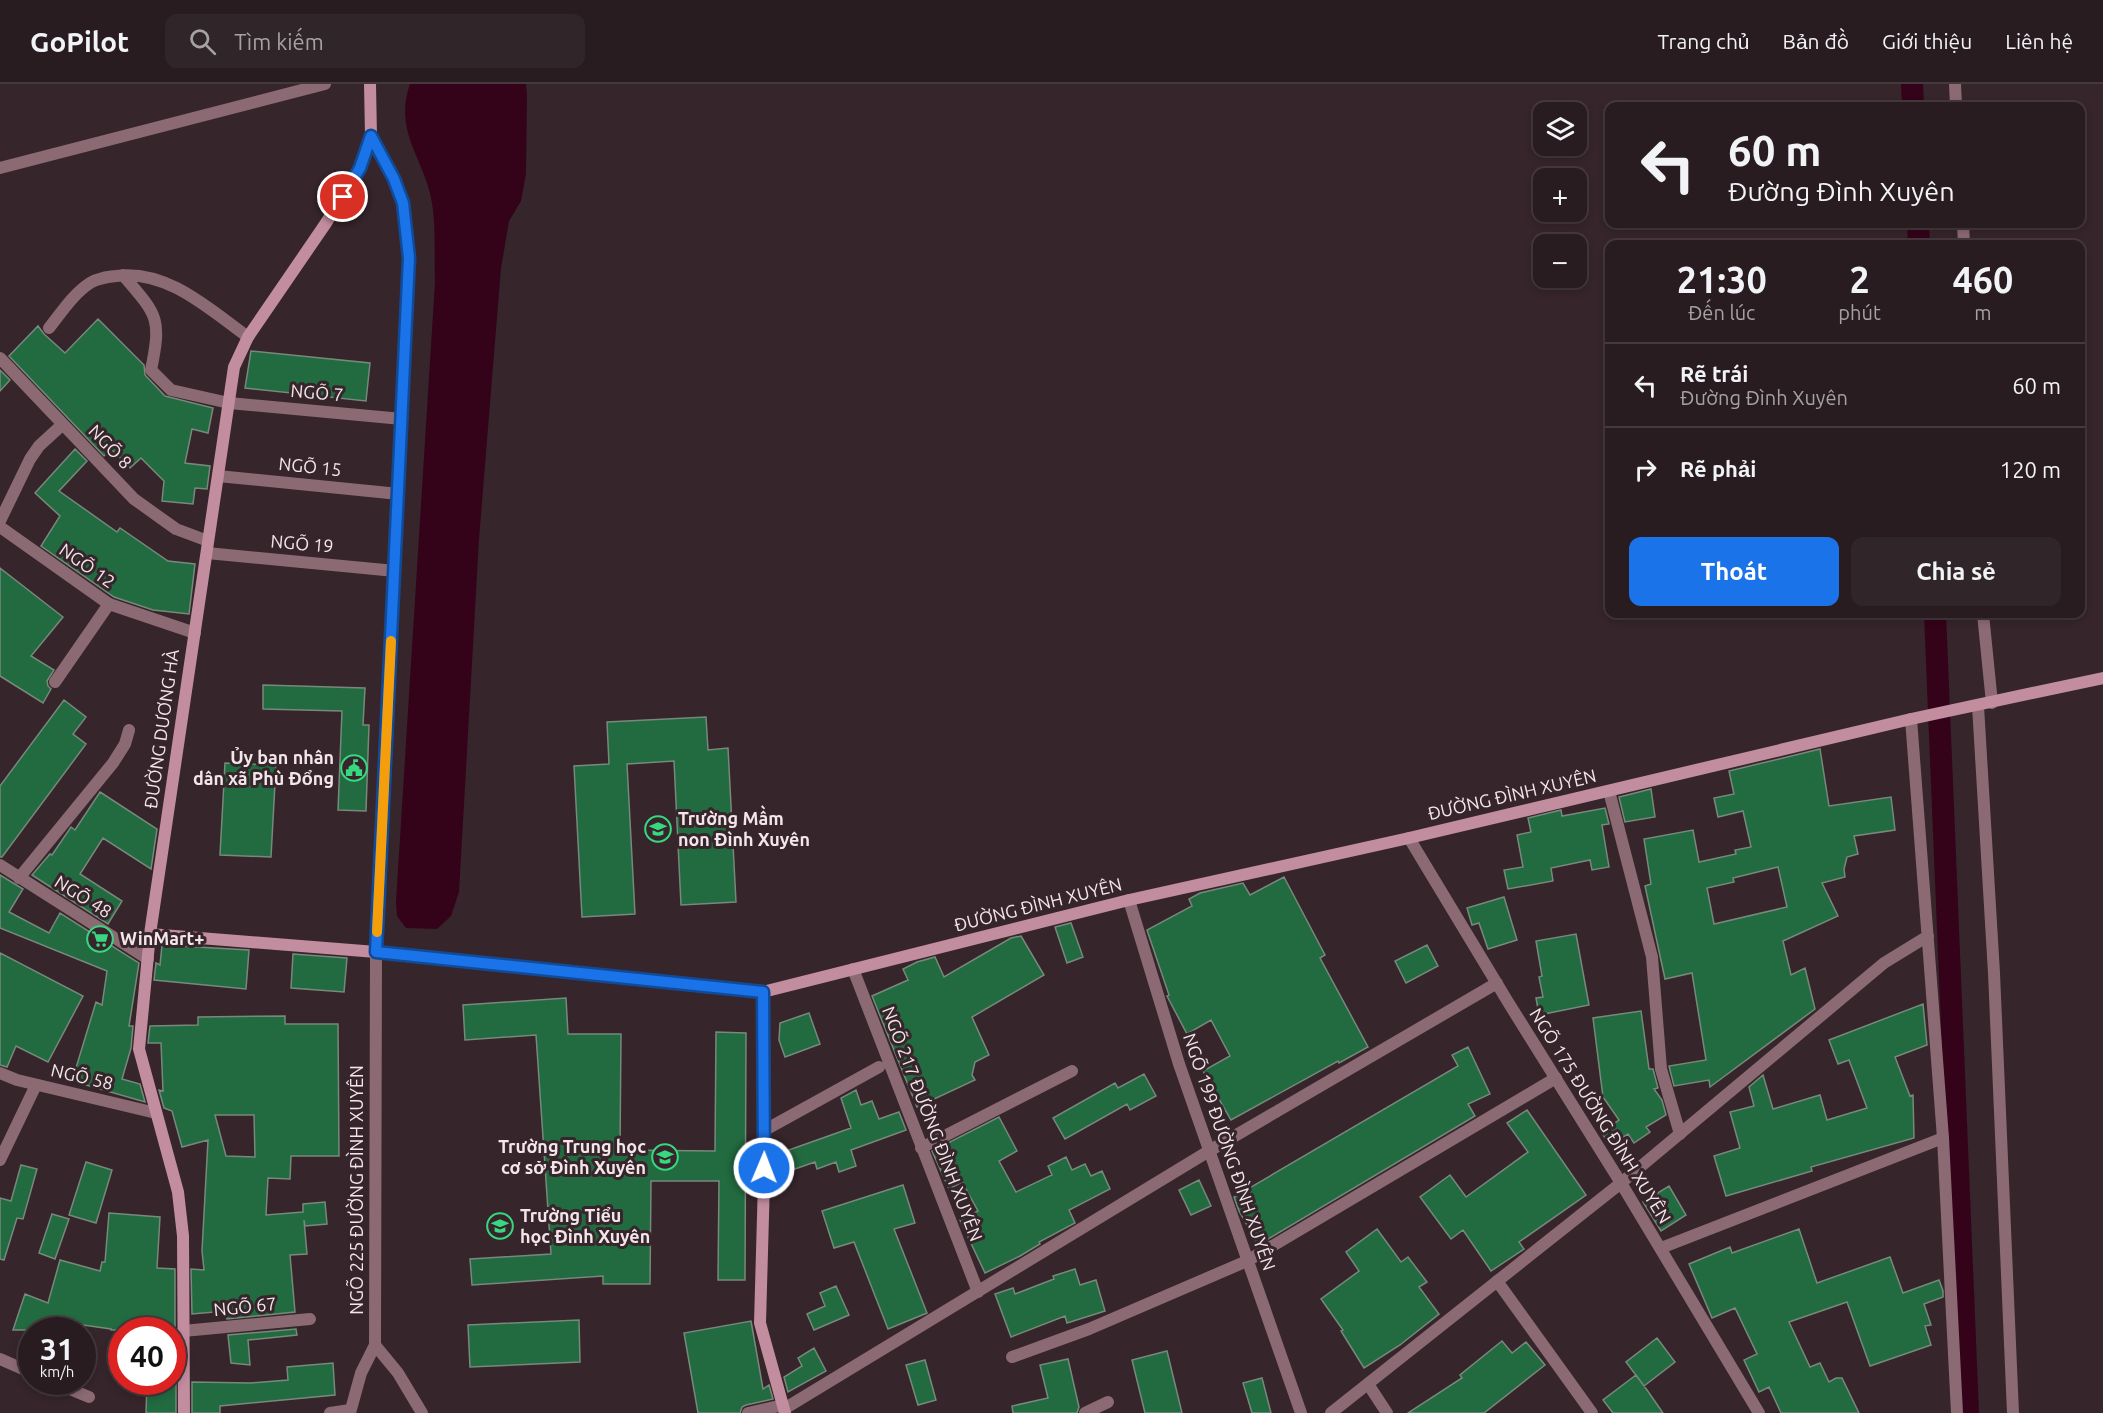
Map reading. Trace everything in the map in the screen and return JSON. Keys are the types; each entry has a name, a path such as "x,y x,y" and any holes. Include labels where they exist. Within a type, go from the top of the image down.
{"street":[{"path":"0,168 325,84"},
{"name":"ĐƯỜNG DƯƠNG HÀ","path":"183,1317 183,1236 178,1192 139,1049 150,934 234,367 248,337 343,197 360,168 371,136 370,84"},
{"path":"1955,84 1956,102"},
{"name":"NGÕ 225 ĐƯỜNG ĐÌNH XUYÊN","path":"371,136 394,179 403,203 407,228 408,292 376,952 375,1346"},
{"path":"49,328 77,294 89,284 101,278 123,275 156,278 174,286 248,337"},
{"name":"NGÕ 7","path":"123,275 151,308 156,324 157,340 151,370 171,390 229,403 402,419"},
{"name":"NGÕ 8","path":"0,358 134,499 176,529 207,547"},
{"path":"0,521 30,459 63,424"},
{"name":"NGÕ 15","path":"218,476 399,494"},
{"name":"NGÕ 12","path":"0,527 109,604 195,633"},
{"name":"NGÕ 19","path":"207,547 395,571"},
{"path":"55,682 109,604"},
{"path":"1983,618 1992,703"},
{"path":"2013,1413 1994,973 1977,706 2103,678"},
{"name":"ĐƯỜNG ĐÌNH XUYÊN","path":"150,934 376,952 763,992 1129,900 1409,838 1917,718 1977,706"},
{"path":"1917,718 1928,936 1943,1138 1957,1413"},
{"path":"20,878 113,763 125,744 129,730"},
{"path":"1609,791 1653,957 1661,1069 1680,1134"},
{"name":"NGÕ 175 ĐƯỜNG ĐÌNH XUYÊN","path":"1409,838 1661,1248 1759,1413"},
{"name":"NGÕ 48","path":"0,865 148,959"},
{"name":"NGÕ 199 ĐƯỜNG ĐÌNH XUYÊN","path":"1129,900 1179,1064 1301,1413"},
{"path":"1331,1413 1621,1183 1884,963 1928,936"},
{"name":"NGÕ 217 ĐƯỜNG ĐÌNH XUYÊN","path":"853,969 978,1292"},
{"path":"748,1413 784,1409 1209,1151 1497,983"},
{"path":"763,992 765,1130 760,1323 784,1409"},
{"path":"765,1130 879,1066"},
{"path":"921,1148 1072,1071"},
{"name":"NGÕ 58","path":"0,1073 16,1080 156,1113"},
{"path":"1012,1357 1089,1329 1247,1261 1556,1078"},
{"path":"0,1160 36,1084"},
{"path":"1661,1248 1943,1138"},
{"path":"1497,1281 1592,1413"},
{"name":"NGÕ 67","path":"186,1331 310,1319"},
{"path":"330,1413 350,1412 361,1373 375,1346 398,1372 422,1413"},
{"path":"0,1359 18,1367"},
{"path":"1368,1384 1387,1413"},
{"name":"ĐƯỜNG DƯƠNG HÀ","path":"184,1395 184,1413"},
{"path":"1085,1413 1108,1402"}],"shaded area":[{"path":"410,84 526,84 527,95 526,174 521,201 509,221 501,268 479,539 459,892 451,916 437,929 406,928 397,916 396,902 435,282 432,203 405,117"}],"building":[{"path":"98,319 144,365 145,375 165,396 213,408 208,433 192,429 185,463 210,466 207,489 195,488 193,504 162,501 164,481 141,458 130,468 111,449 104,456 9,356 38,326 65,353"},
{"path":"251,351 370,363 366,401 245,388"},
{"path":"0,370 10,380 0,391"},
{"path":"75,449 87,461 59,491 117,532 120,528 168,561 195,564 189,614 153,610 114,597 41,546 60,516 35,493"},
{"path":"0,568 63,617 31,656 54,670 47,681 51,689 43,703 0,676"},
{"name":"Ủy ban nhân dân xã Phù Đổng","path":"263,685 365,688 363,725 369,725 366,811 338,810 342,711 263,709"},
{"path":"64,700 86,717 73,734 86,744 0,857 0,786"},
{"path":"706,717 708,750 728,748 736,902 681,905 674,761 627,764 635,914 582,917 574,766 609,764 607,722"},
{"path":"1820,749 1829,806 1891,797 1895,830 1854,836 1858,854 1847,857 1845,877 1822,883 1838,916 1783,941 1791,975 1805,968 1815,1009 1710,1087 1709,1080 1674,1086 1669,1066 1706,1060 1692,973 1665,979 1645,886 1651,884 1644,839 1693,830 1699,862 1736,854 1735,850 1751,847 1743,811 1718,817 1714,798 1734,794 1729,771","holes":["1778,867 1787,907 1714,924 1707,888 1734,882 1733,878"]},
{"path":"225,763 276,765 271,857 220,855"},
{"path":"1651,789 1655,817 1625,822 1619,797"},
{"path":"100,792 157,829 151,869 103,838 80,874 122,901 108,924 32,875 50,854 52,855 71,827 75,830"},
{"path":"1605,808 1609,824 1602,825 1609,867 1592,870 1590,860 1551,868 1553,881 1508,889 1504,870 1523,867 1517,835 1531,832 1528,818 1561,810 1562,816"},
{"path":"0,875 23,889 9,912 49,933 60,913 139,963 129,1026 133,1026 131,1048 122,1079 140,1084 145,1102 72,1081 96,1002 102,1005 107,971 0,928"},
{"path":"1284,877 1325,955 1320,958 1368,1047 1231,1120 1203,1071 1230,1056 1211,1020 1187,1034 1167,996 1169,995 1147,930 1192,906 1189,899 1200,893 1243,883 1250,895"},
{"path":"1504,897 1517,940 1488,949 1479,923 1472,925 1467,908"},
{"path":"1071,923 1083,957 1067,963 1055,927"},
{"path":"1576,934 1589,1005 1539,1015 1536,998 1543,997 1536,941"},
{"path":"1021,936 1044,975 972,1017 989,1055 975,1062 972,1075 975,1080 917,1107 872,996 908,980 903,969 917,962 935,957 944,977 1011,938"},
{"path":"162,945 249,950 246,989 154,980 156,963 160,965"},
{"path":"1427,945 1438,966 1406,983 1395,961"},
{"path":"0,953 83,996 48,1062 16,1046 7,1067 0,1065"},
{"path":"293,954 347,958 344,992 291,988"},
{"path":"566,998 568,1034 621,1034 620,1150 715,1151 716,1032 746,1033 745,1280 718,1280 719,1181 651,1181 650,1284 603,1284 603,1276 472,1285 470,1259 551,1254 536,1035 465,1040 463,1005"},
{"path":"1923,1004 1927,1045 1895,1057 1910,1096 1913,1095 1914,1138 1811,1167 1812,1171 1726,1196 1714,1156 1740,1148 1730,1112 1754,1106 1749,1087 1763,1075 1773,1109 1820,1095 1827,1120 1867,1108 1849,1060 1838,1064 1829,1040"},
{"path":"1641,1011 1649,1069 1653,1069 1658,1088 1654,1089 1662,1100 1666,1115 1646,1127 1650,1132 1634,1143 1628,1134 1610,1145 1601,1132 1619,1120 1603,1097 1593,1018"},
{"path":"809,1013 820,1044 785,1057 779,1040 780,1023"},
{"path":"285,1016 285,1024 338,1024 339,1156 291,1156 290,1179 268,1178 266,1215 303,1212 303,1204 325,1202 327,1224 305,1226 304,1220 307,1254 290,1255 295,1312 227,1319 226,1311 192,1314 191,1269 204,1270 202,1251 208,1140 182,1147 172,1111 164,1108 159,1090 163,1091 161,1043 148,1043 150,1026 198,1025 198,1017","holes":["215,1115 254,1115 255,1157 226,1156"]},
{"path":"1468,1047 1490,1094 1468,1104 1475,1116 1258,1245 1234,1197 1458,1066 1452,1055"},
{"path":"1144,1074 1156,1096 1130,1110 1127,1104 1065,1139 1053,1118 1115,1083 1118,1088"},
{"path":"856,1090 861,1105 872,1101 879,1119 899,1112 906,1130 851,1150 856,1166 839,1172 836,1162 817,1169 815,1162 792,1170 786,1151 851,1128 841,1098"},
{"path":"1527,1110 1586,1195 1519,1242 1524,1249 1491,1271 1463,1230 1451,1239 1420,1197 1450,1175 1466,1197 1528,1152 1507,1123"},
{"path":"999,1117 1017,1151 999,1161 1016,1192 1052,1175 1048,1166 1066,1157 1072,1170 1085,1164 1091,1176 1102,1171 1110,1189 1069,1210 1075,1223 1039,1242 1040,1244 1020,1256 985,1273 960,1220 978,1211 962,1182 949,1189 932,1151"},
{"path":"86,1162 112,1170 96,1223 69,1215"},
{"path":"21,1165 37,1169 23,1219 17,1218 4,1260 0,1259 0,1198 11,1201"},
{"path":"1199,1180 1211,1206 1191,1215 1179,1190"},
{"path":"903,1185 915,1223 894,1229 927,1313 888,1329 854,1242 834,1248 822,1211"},
{"path":"1669,1186 1686,1215 1661,1231 1643,1202"},
{"path":"109,1213 160,1217 157,1268 175,1269 175,1317 108,1317 108,1329 96,1327 96,1317 18,1317 18,1330 13,1330 25,1294 48,1303 60,1260 100,1271 102,1262 105,1262"},
{"path":"52,1214 69,1219 55,1259 39,1253"},
{"path":"1377,1229 1401,1262 1408,1257 1427,1282 1419,1287 1439,1314 1400,1345 1364,1368 1341,1331 1343,1330 1321,1299 1359,1271 1346,1252"},
{"path":"1799,1229 1817,1283 1890,1257 1903,1293 1939,1280 1943,1291 1943,1297 1924,1304 1931,1325 1925,1326 1931,1345 1870,1366 1847,1302 1789,1322 1810,1367 1820,1363 1829,1382 1842,1378 1859,1413 1781,1413 1769,1387 1759,1392 1744,1360 1757,1354 1735,1308 1712,1318 1689,1264 1730,1247 1732,1253"},
{"path":"1075,1269 1080,1285 1096,1280 1105,1311 1067,1323 1065,1316 1011,1337 995,1294 1013,1288 1015,1294 1054,1279 1053,1276"},
{"path":"836,1286 849,1315 814,1330 807,1314 825,1306 820,1293"},
{"path":"579,1320 580,1362 470,1367 468,1325"},
{"path":"751,1321 763,1389 769,1385 773,1399 746,1405 742,1407 740,1413 698,1413 684,1333"},
{"path":"296,1329 297,1335 248,1340 250,1365 231,1363 228,1335"},
{"path":"1657,1338 1675,1362 1644,1386 1626,1362"},
{"path":"1502,1341 1512,1353 1526,1342 1545,1365 1484,1413 1408,1413 1462,1378 1460,1375"},
{"path":"814,1348 826,1371 788,1392 784,1377 802,1366 798,1358"},
{"path":"1167,1351 1182,1413 1145,1413 1132,1360"},
{"path":"1068,1359 1079,1407 1077,1413 1013,1413 1012,1406 1048,1398 1040,1365"},
{"path":"925,1360 936,1400 918,1405 906,1365"},
{"path":"333,1363 335,1395 220,1406 220,1413 192,1413 192,1382 251,1383 288,1380 287,1367"},
{"path":"1636,1375 1663,1413 1613,1413 1603,1400"},
{"path":"1262,1378 1271,1413 1252,1413 1243,1383"},
{"path":"147,1395 176,1395 176,1413 146,1413"}],"waterway":[{"path":"1912,84 1913,102"},
{"path":"1918,228 1919,240"},
{"path":"1935,618 1968,1413"}],"slow traffic":[{"path":"377,932 391,641"}],"place":[{"name":"Ủy ban nhân dân xã Phù Đổng","path":"354,768"},
{"name":"Trường Mầm non Đình Xuyên","path":"658,829"},
{"name":"WinMart+","path":"100,939"},
{"name":"Trường Trung học cơ sở Đình Xuyên","path":"665,1157"},
{"name":"Trường Tiểu học Đình Xuyên","path":"500,1226"}],"route":[{"path":"343,197 360,168 371,136 394,179 403,203 409,258 376,952 763,992 764,1168"}]}
